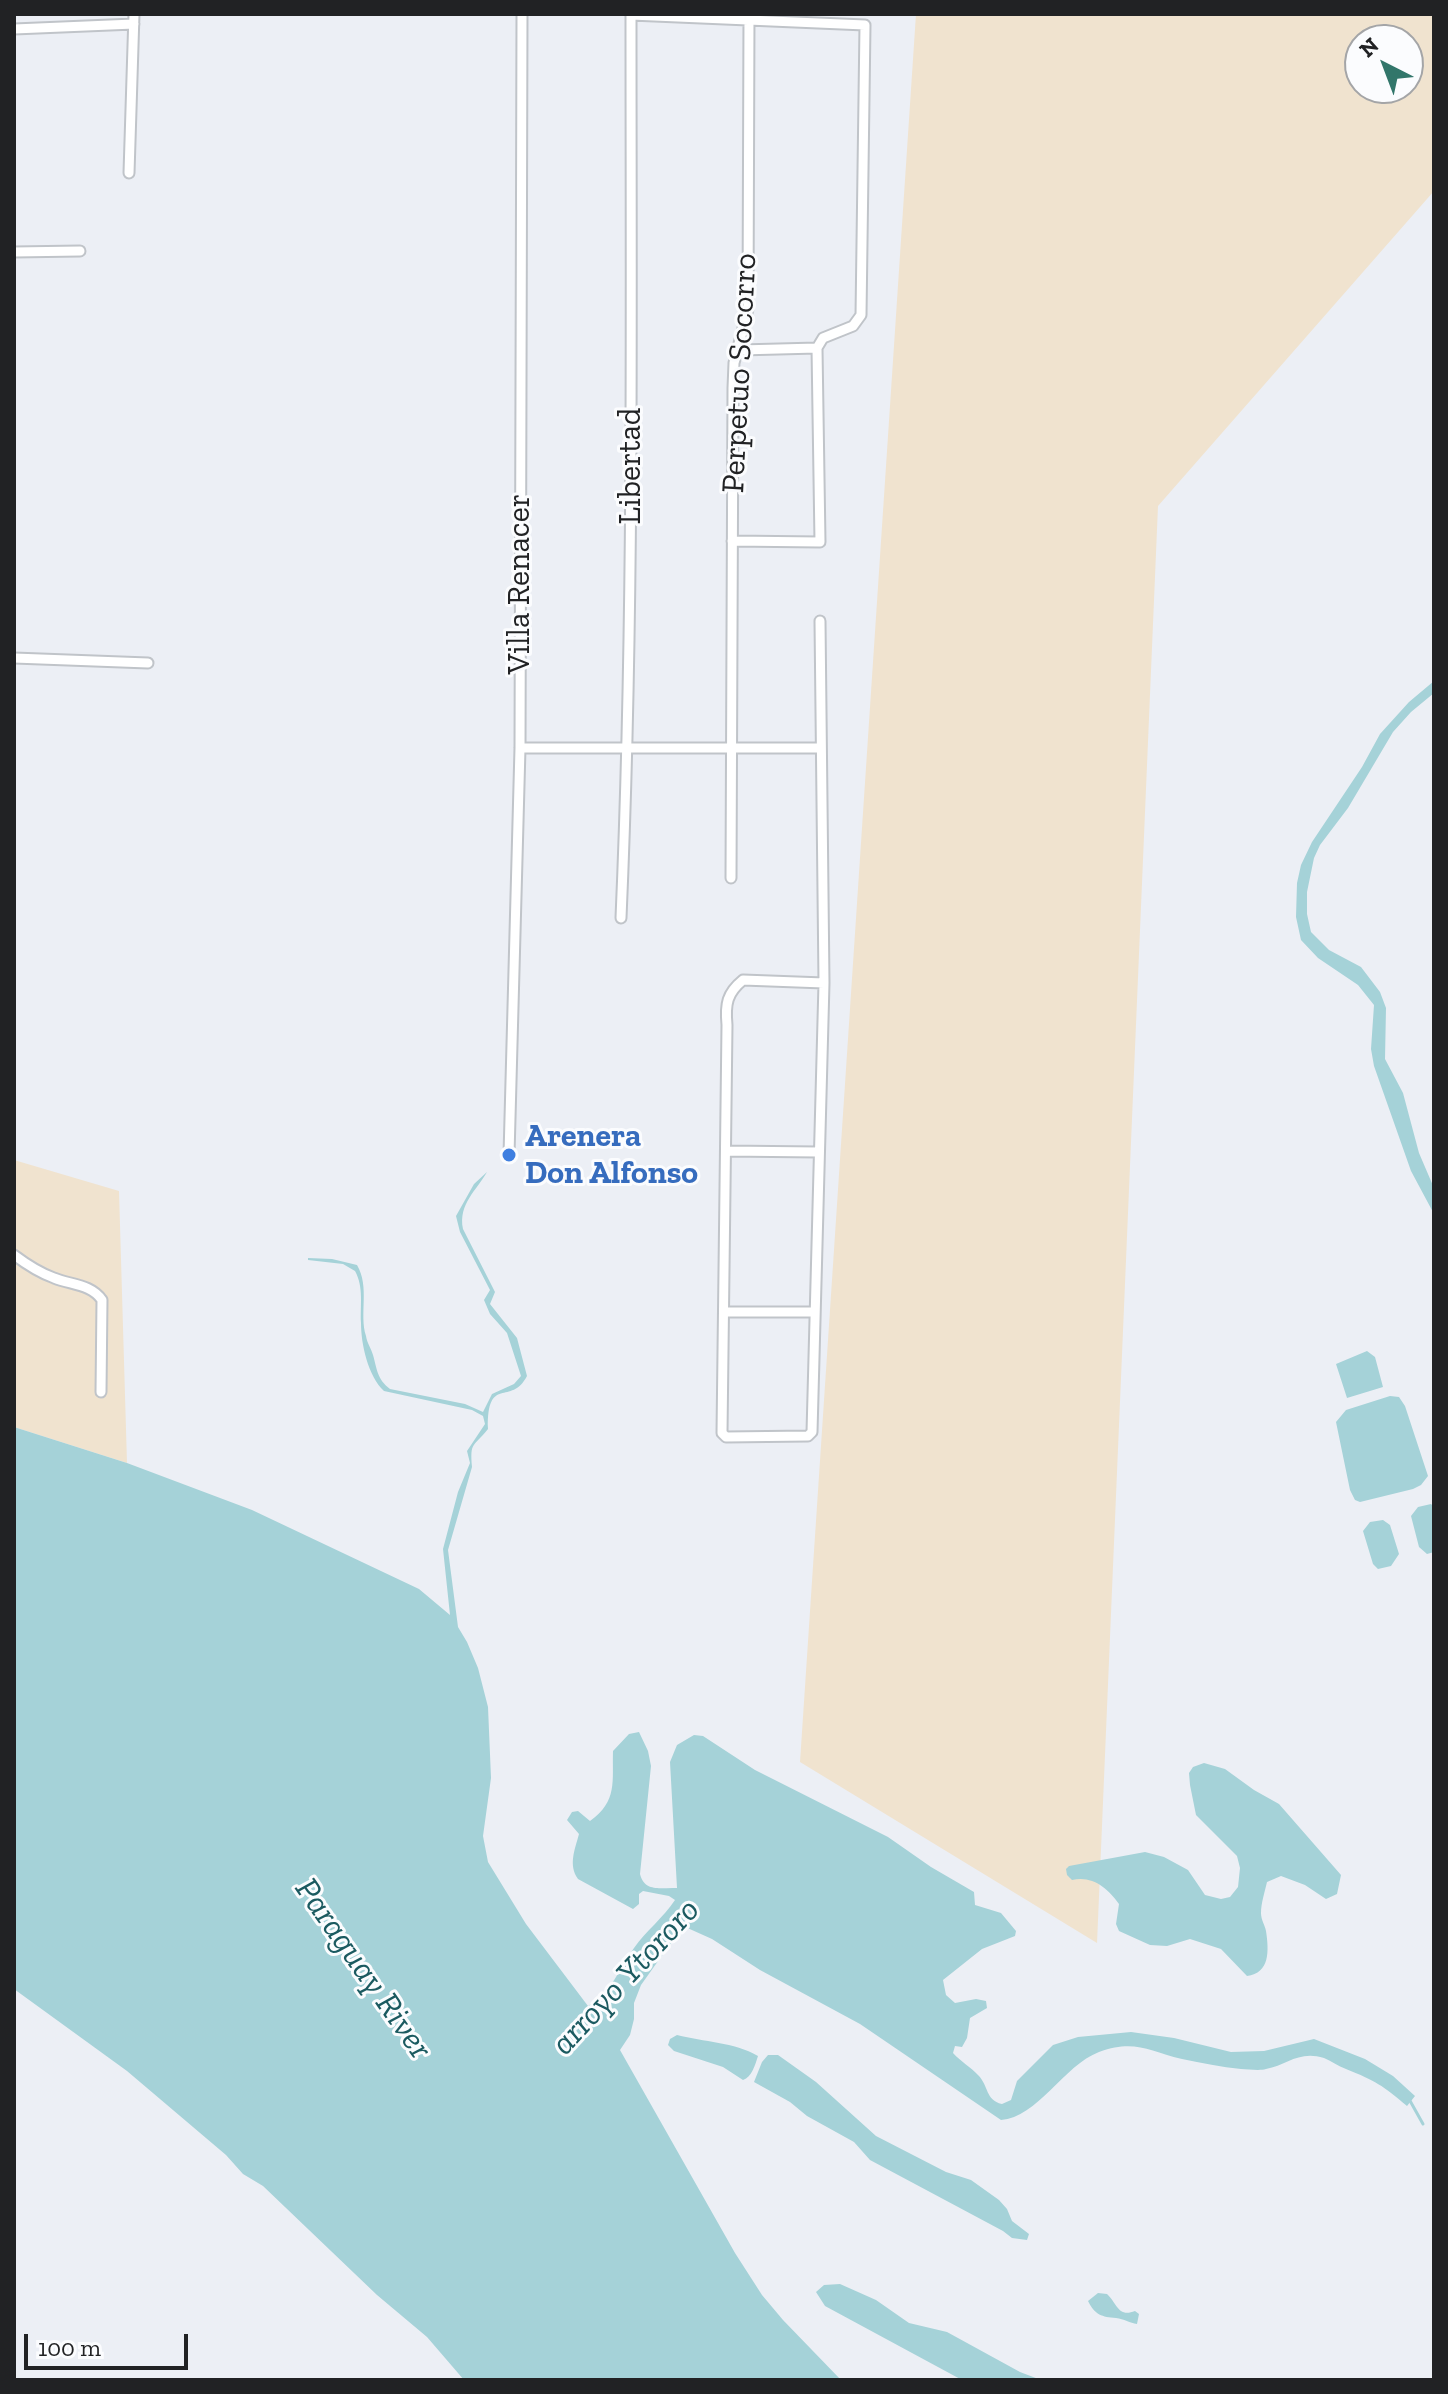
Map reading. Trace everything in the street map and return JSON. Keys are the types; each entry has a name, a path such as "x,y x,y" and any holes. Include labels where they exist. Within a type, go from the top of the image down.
{"street":[{"name":"Villa Renacer","path":"509,1155 520,748 522,14"},
{"path":"631,14 749,17 865,25 861,315 853,326 823,338 817,348 820,542 732,541"},
{"name":"Libertad","path":"621,918 628,747 632,447 631,14"},
{"name":"Perpetuo Socorro","path":"731,878 733,388 734,363 740,350 748,309 749,17"},
{"path":"14,29 134,19 129,173"},
{"path":"14,252 80,251"},
{"path":"740,350 817,348"},
{"path":"820,621 824,983 811,1435 726,1437 722,1433 725,1010 729,991 743,980 824,983"},
{"path":"14,658 148,663"},
{"path":"520,748 821,748"},
{"path":"726,1151 818,1152"},
{"path":"14,1255 53,1278 97,1293 102,1300 101,1392"},
{"path":"724,1312 815,1312"}],"shaded area":[{"path":"916,14 1434,14 1434,191 1158,506 1097,1943 800,1762"},
{"path":"14,1160 119,1191 127,1463 14,1427"}],"water":[{"path":"1434,681 1434,693 1393,732 1348,808 1320,845 1307,892 1307,914 1311,932 1329,950 1361,967 1380,992 1386,1008 1385,1059 1403,1093 1419,1153 1434,1188 1434,1214 1411,1171 1374,1066 1371,1049 1374,1005 1358,985 1318,958 1301,940 1296,917 1297,883 1301,865 1312,842 1380,734 1409,702"},
{"name":"Paraguay River","path":"487,1172 463,1212 463,1229 495,1292 490,1304 517,1338 527,1376 521,1385 496,1396 491,1402 488,1429 472,1449 472,1467 448,1550 458,1627 478,1668 488,1707 491,1778 483,1836 488,1862 526,1924 588,2006 609,1987 634,1948 675,1900 643,1891 639,1894 639,1904 633,1909 578,1879 573,1863 579,1834 567,1820 572,1812 578,1811 590,1821 605,1806 612,1790 613,1751 629,1734 639,1732 651,1766 640,1874 650,1887 677,1888 670,1762 677,1745 694,1735 703,1736 755,1770 888,1837 974,1892 975,1905 1001,1913 1016,1931 1015,1936 982,1949 943,1980 946,1995 955,2003 976,1999 986,2001 987,2008 970,2018 967,2038 962,2047 955,2046 953,2053 978,2075 997,2102 1002,2104 1011,2100 1017,2081 1053,2045 1078,2037 1131,2032 1174,2038 1231,2052 1264,2051 1314,2039 1365,2059 1393,2076 1415,2096 1407,2106 1372,2080 1315,2056 1254,2070 1212,2065 1122,2046 1086,2059 1027,2110 1001,2120 860,2024 760,1970 712,1939 683,1926 641,1985 634,2003 630,2035 620,2050 762,2295 841,2380 464,2380 427,2337 377,2295 263,2186 243,2174 226,2155 127,2071 14,1989 14,1427 127,1463 252,1510 419,1589 450,1615 443,1549 458,1492 470,1463 467,1451 485,1424 483,1416 472,1410 384,1391 374,1377 364,1350 361,1290 355,1271 343,1264 308,1258 332,1259 357,1265 364,1291 364,1328 378,1374 390,1389 465,1404 483,1412 492,1394 514,1384 521,1376 507,1333 490,1314 484,1300 490,1290 460,1232 456,1216 474,1184"},
{"path":"1367,1351 1375,1357 1383,1387 1347,1398 1336,1364"},
{"path":"1390,1396 1399,1397 1405,1406 1428,1476 1413,1489 1360,1502 1355,1500 1350,1490 1336,1422 1346,1410"},
{"path":"1431,1504 1434,1507 1434,1552 1427,1554 1419,1547 1411,1516 1418,1507"},
{"path":"1383,1520 1390,1525 1399,1554 1391,1566 1378,1569 1373,1564 1363,1531 1370,1522"},
{"path":"1204,1763 1225,1769 1279,1804 1341,1875 1337,1894 1326,1899 1305,1885 1281,1876 1267,1882 1261,1913 1267,1939 1266,1960 1260,1971 1247,1976 1221,1949 1190,1939 1167,1946 1150,1945 1119,1931 1116,1924 1119,1904 1110,1893 1093,1881 1072,1880 1067,1875 1069,1866 1145,1852 1164,1857 1188,1870 1205,1895 1221,1899 1230,1897 1238,1887 1240,1868 1237,1856 1196,1815 1190,1785 1189,1773 1193,1767"},
{"path":"677,2035 729,2045 758,2056 751,2073 743,2080 723,2067 674,2051 668,2045 670,2039"},
{"path":"768,2055 778,2055 816,2082 876,2136 946,2172 971,2180 999,2200 1012,2221 1029,2234 1027,2240 1012,2238 870,2160 854,2142 754,2082"},
{"path":"840,2284 876,2300 909,2323 947,2332 1020,2372 1041,2380 962,2380 825,2306 816,2292 824,2285"},
{"path":"1098,2293 1107,2294 1121,2311 1139,2314 1137,2324 1096,2312 1088,2301"}],"waterway":[{"name":"arroyo Ytororo","path":"1409,2099 1423,2124"}],"place":[{"name":"Arenera Don Alfonso","path":"509,1155"}]}
